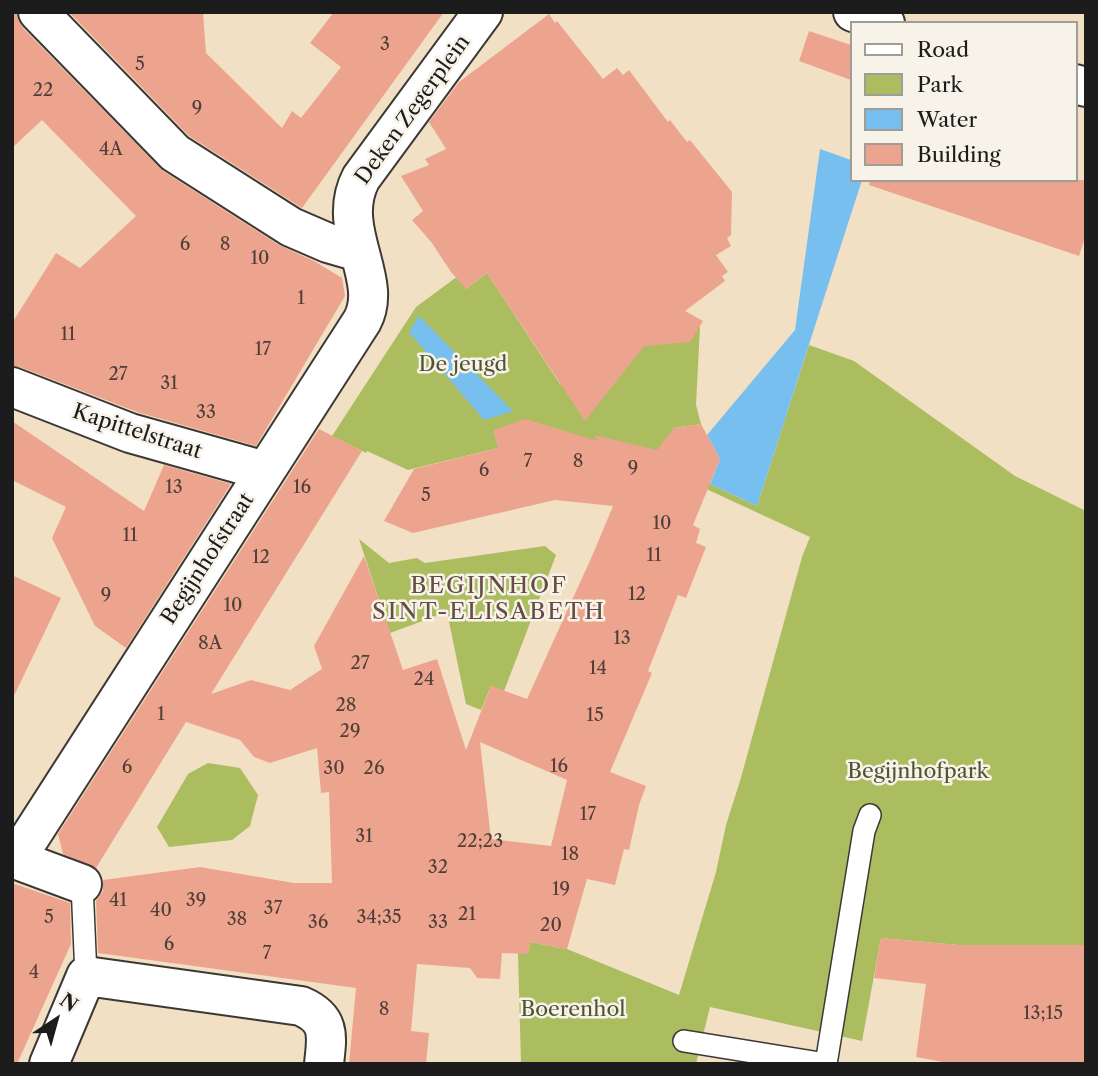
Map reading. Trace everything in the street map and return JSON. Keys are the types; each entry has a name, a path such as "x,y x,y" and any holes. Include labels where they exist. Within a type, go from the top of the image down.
{"street":[{"path":"38,12 175,153 291,227 328,243 359,252"},
{"name":"Deken Zegerplein","path":"359,252 352,216 353,195 357,187 484,12"},
{"path":"853,12 880,21"},
{"name":"Begijnhofstraat","path":"14,858 366,315 369,301 359,252"},
{"name":"Kapittelstraat","path":"12,387 130,433 265,471"},
{"path":"14,858 82,884"},
{"path":"49,1064 86,976 301,1006 317,1015 324,1026 324,1064"}],"lane":[{"path":"684,1041 828,1054 864,831 870,815"},
{"path":"82,884 86,976"}],"green space":[{"name":"De jeugd","path":"487,273 560,384 584,390 619,347 694,323 700,327 696,405 701,424 674,428 659,451 498,448 408,470 332,436 416,307 458,276 466,289"},
{"name":"Begijnhofpark","path":"809,345 854,361 1015,476 1086,511 1086,945 958,945 881,938 862,1041 710,1007 696,1064 521,1064 518,953 528,953 530,942 567,949 679,995 716,872 726,825 802,557 810,537 702,487 710,484 757,506"},
{"path":"359,539 389,563 417,558 425,563 545,546 556,555 504,691 491,686 481,710 466,704 447,612 390,633"},
{"path":"208,763 240,768 258,795 250,826 232,840 169,847 157,827 188,774"}],"water":[{"path":"820,149 850,160 850,182 861,182 757,506 710,484 720,459 707,435 795,330"},
{"path":"419,316 513,411 484,420 409,332"}],"building":[{"path":"12,12 17,12 22,27 163,171 279,245 342,278 345,296 256,446 137,412 12,366 12,323 56,253 80,268 136,216 42,120 12,148"},
{"path":"69,12 203,12 206,53 282,128 292,111 301,118 341,67 310,43 334,12 444,12 302,208 189,136"},
{"path":"549,14 603,79 617,68 623,75 629,70 668,122 670,120 687,142 690,140 732,192 731,235 727,238 731,246 716,255 728,272 722,276 725,281 685,311 703,321 690,342 644,346 585,421 487,273 466,289 451,272 432,243 412,220 423,211 401,176 429,165 425,159 446,149 429,122 459,82"},
{"path":"809,31 850,45 850,80 799,61"},
{"path":"1086,180 1086,235 1079,256 869,185 870,182"},
{"path":"525,419 598,441 594,435 657,450 674,428 701,424 720,459 693,525 700,529 696,543 706,547 686,598 678,595 648,671 652,673 610,772 646,786 629,850 624,849 615,885 587,879 567,949 530,942 528,954 502,953 500,979 477,978 470,968 417,964 411,1031 429,1033 426,1064 349,1064 356,988 98,953 96,901 103,891 103,880 200,867 294,883 332,883 329,792 321,793 317,748 270,763 254,757 240,740 186,722 96,868 63,854 58,834 319,429 362,451 211,694 251,680 290,690 322,669 314,646 364,556 403,670 437,659 466,750 491,686 527,699 613,506 555,500 413,533 384,521 414,469 498,448 493,430","holes":["480,742 567,780 551,846 491,839"]},
{"path":"12,421 144,511 164,465 231,484 126,648 95,626 52,538 66,507 12,480"},
{"path":"12,575 61,598 12,700"},
{"path":"12,883 70,903 71,944 17,1064 12,1064"},
{"path":"881,938 959,945 1086,945 1086,1064 954,1064 916,1057 926,984 874,978"}],"district":[{"name":"BEGIJNHOF SINT-ELISABETH","path":"489,599"}],"park label":[{"name":"Boerenhol","path":"573,1010"}]}
